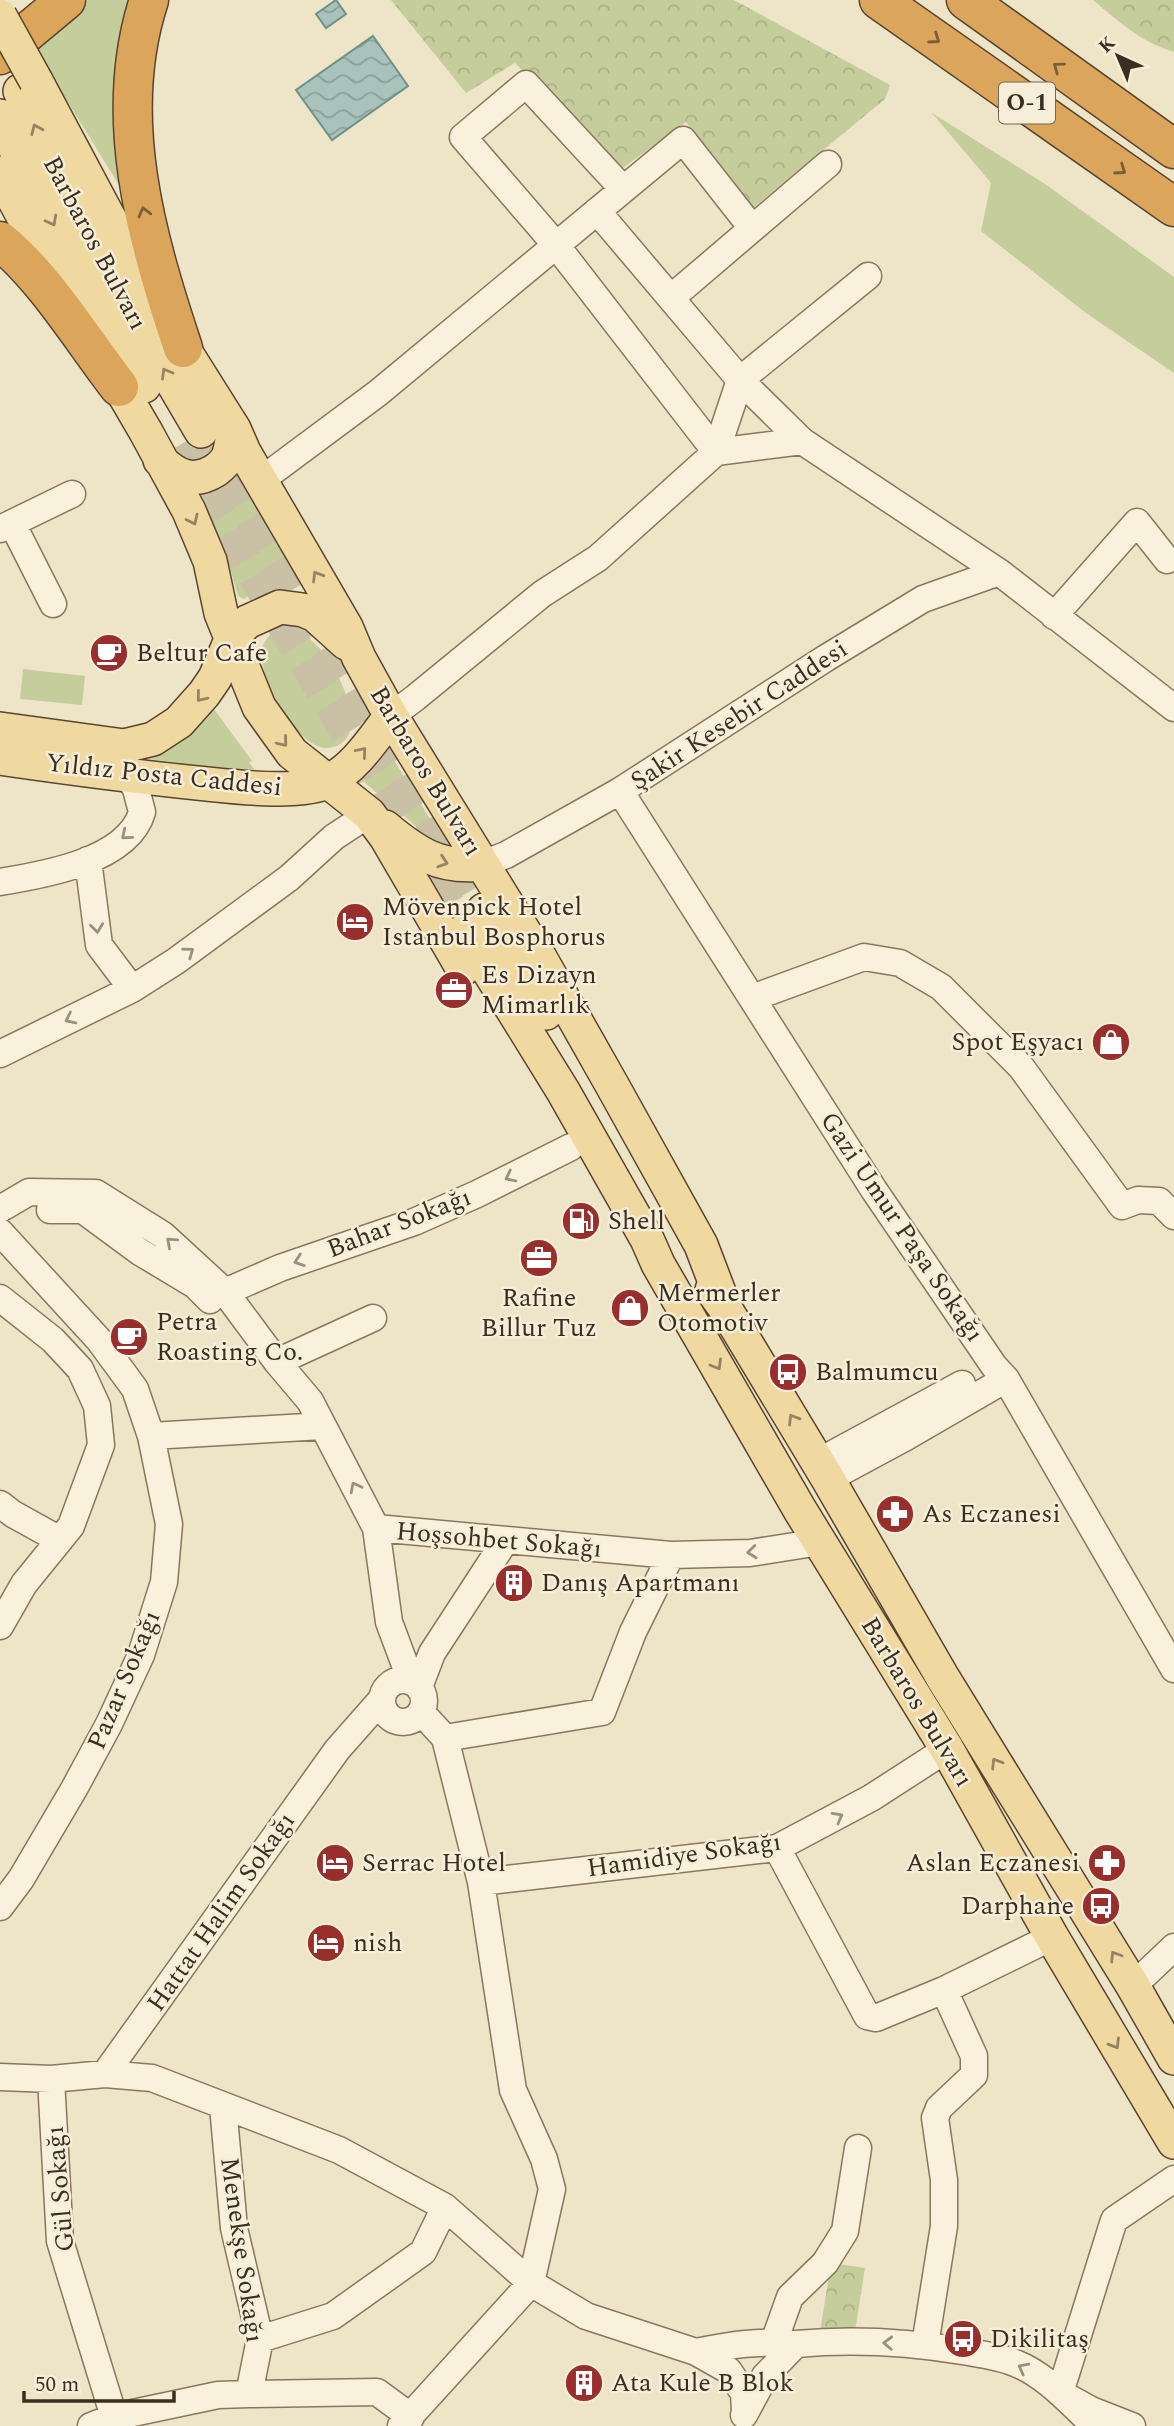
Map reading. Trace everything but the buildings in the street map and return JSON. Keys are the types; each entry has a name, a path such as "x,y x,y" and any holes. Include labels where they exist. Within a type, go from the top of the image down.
{"highway":[{"path":"0,55 66,0"},
{"path":"149,0 140,30 132,88 136,164 140,198 156,264 183,348"},
{"name":"O-1","path":"879,0 1174,207"},
{"name":"O-1","path":"967,0 1174,149"},
{"path":"0,241 33,275 119,387"}],"main road":[{"path":"0,16 28,85"},
{"name":"Barbaros Bulvarı","path":"0,49 28,85 108,216 183,348 234,429 346,627 359,658 391,716 539,956 693,1229 725,1308"},
{"name":"Barbaros Bulvarı","path":"28,85 84,232 180,446 189,511 210,561 221,613 250,687 270,724 292,753 369,814 386,837 628,1241 658,1264"},
{"name":"Barbaros Bulvarı","path":"0,116 36,192 87,286 180,446"},
{"name":"Barbaros Bulvarı","path":"0,173 46,259 146,432 180,446"},
{"path":"180,446 171,471 181,477 206,475 224,464 228,458 234,429"},
{"path":"232,637 247,622 280,607 303,610 330,627 359,658"},
{"name":"Yıldız Posta Caddesi","path":"0,729 124,746 153,739 179,722 204,694 215,678 232,637"},
{"path":"328,783 363,753 391,716"},
{"name":"Yıldız Posta Caddesi","path":"0,758 128,776 267,789 328,783"},
{"path":"369,814 404,843 428,857 451,865 482,864"},
{"name":"Barbaros Bulvarı","path":"1174,2057 920,1639 823,1470 725,1308 681,1242 609,1115 474,920 563,1091 647,1239 658,1264 820,1542 947,1749 1052,1937 1174,2142"},
{"path":"820,1542 832,1538 845,1545 888,1604 920,1639"}],"street":[{"path":"623,189 526,84 463,136 556,245 716,452"},
{"path":"261,480 378,393 683,140 752,228"},
{"path":"671,298 828,164"},
{"path":"597,211 740,380 802,441 999,572 1174,708"},
{"path":"391,716 542,594 598,558 716,452 740,380 868,275"},
{"path":"716,452 802,441"},
{"path":"53,604 6,526 72,494"},
{"path":"1054,616 1138,522 1167,560"},
{"name":"Şakir Kesebir Caddesi","path":"482,864 506,855 620,791 923,599 999,572"},
{"path":"0,882 56,873 88,860 125,837 140,820 142,812 140,800 128,776"},
{"name":"Gazi Umur Paşa Sokağı","path":"620,791 874,1190 1000,1372 1174,1669"},
{"path":"0,1054 132,989 176,961 289,878 334,837 369,814"},
{"path":"88,860 99,944 132,989"},
{"path":"752,998 864,957 900,963 941,987 1021,1067 1122,1206 1138,1200 1159,1201 1174,1216"},
{"name":"Bahar Sokağı","path":"225,1292 280,1268 414,1222 571,1147"},
{"name":"Hoşsohbet Sokağı","path":"0,1209 29,1192 96,1193 163,1235 225,1292 310,1401 376,1528 671,1555 750,1553 820,1542"},
{"name":"Hoşsohbet Sokağı","path":"0,1215 36,1210 83,1210 140,1252 195,1285 302,1407 323,1426"},
{"name":"Pazar Sokağı","path":"0,1232 99,1340 135,1389 151,1436 169,1524 164,1581 141,1655 75,1789 0,1907"},
{"path":"0,1298 53,1340 80,1368 97,1406 101,1445 71,1526 24,1584 0,1626"},
{"path":"277,1362 373,1318"},
{"path":"823,1470 1000,1372"},
{"path":"151,1436 323,1426"},
{"path":"0,1504 60,1540"},
{"path":"102,2421 218,2395 377,2392 406,2421 531,2283 552,2189 544,2159 513,2090 481,1882 445,1738 402,1697 376,1528"},
{"path":"402,1697 505,1541"},
{"path":"445,1738 602,1712 633,1632 671,1555"},
{"name":"Hattat Halim Sokağı","path":"105,2074 337,1750 402,1697"},
{"name":"Hamidiye Sokağı","path":"481,1882 777,1848 871,1798 947,1749"},
{"path":"777,1848 867,2016 876,2018 944,1990 1052,1937"},
{"path":"1133,1986 1174,1947"},
{"path":"925,2345 944,2226 944,2180 935,2118 939,2108 974,2075 974,2056 944,1990"},
{"path":"140,2025 152,2078"},
{"path":"0,2077 51,2079 105,2074 152,2078 339,2150 445,2207 531,2283 586,2316 696,2352 728,2371 744,2393 742,2419"},
{"name":"Gül Sokağı","path":"51,2079 60,2241 102,2421"},
{"name":"Menekşe Sokağı","path":"223,2106 234,2228 260,2339 249,2394"},
{"path":"742,2419 785,2343 790,2297 825,2263 845,2231 858,2148"},
{"path":"1059,2393 1114,2220 1174,2179"},
{"path":"260,2339 332,2316 423,2252 445,2207"},
{"path":"696,2352 731,2345 878,2343 925,2345 992,2356 1016,2363 1059,2393 1091,2410 1132,2426"},
{"path":"1059,2393 1095,2426"}],"green space":[{"path":"88,0 135,0 117,108 119,185 40,57 35,44"},
{"path":"391,0 734,0 890,85 885,99 753,208 686,122 620,170 515,63 466,93"},
{"path":"1093,0 1174,0 1174,52 1141,37"},
{"path":"932,113 1045,184 1174,277 1174,373 1086,313 981,231 991,183"},
{"path":"238,475 302,583 266,585 244,599 238,596 227,558 201,498 229,486"},
{"path":"290,626 324,653 337,675 349,705 349,733 342,743 329,748 317,746 304,737 292,723 280,707 264,671 264,643 272,634"},
{"path":"23,669 85,676 82,705 20,699"},
{"path":"214,709 252,761 249,763 255,770 235,771 148,759 171,748"},
{"path":"389,752 443,840 437,844 364,782"},
{"path":"831,2263 865,2268 854,2337 820,2332"}],"water":[{"path":"336,0 346,14 326,28 316,14"},
{"path":"373,36 408,86 332,140 296,90"}],"tunnel":[{"path":"201,431 484,910"},
{"path":"178,446 464,931"}],"place":[{"name":"Beltur Cafe","path":"109,653"},
{"name":"Mövenpick Hotel Istanbul Bosphorus","path":"355,922"},
{"name":"Es Dizayn Mimarlık","path":"454,990"},
{"name":"Spot Eşyacı","path":"1111,1042"},
{"name":"Shell","path":"581,1221"},
{"name":"Rafine Billur Tuz","path":"539,1258"},
{"name":"Mermerler Otomotiv","path":"630,1308"},
{"name":"Petra Roasting Co.","path":"129,1337"},
{"name":"Balmumcu","path":"788,1372"},
{"name":"As Eczanesi","path":"895,1514"},
{"name":"Danış Apartmanı","path":"514,1583"},
{"name":"Serrac Hotel","path":"335,1863"},
{"name":"Aslan Eczanesi","path":"1107,1863"},
{"name":"Darphane","path":"1101,1906"},
{"name":"nish","path":"326,1943"},
{"name":"Dikilitaş","path":"963,2339"},
{"name":"Ata Kule B Blok","path":"584,2383"}]}
